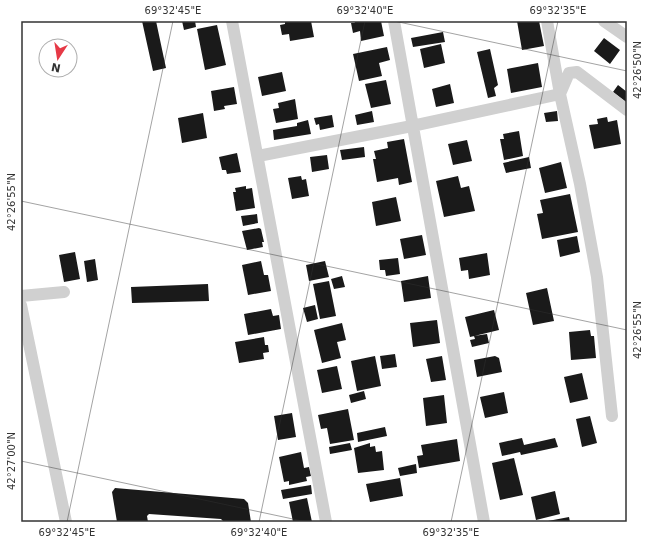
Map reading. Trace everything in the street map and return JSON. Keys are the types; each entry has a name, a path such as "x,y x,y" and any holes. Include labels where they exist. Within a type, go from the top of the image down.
{"street":[{"path":"232,21 326,522"},
{"path":"394,21 484,522"},
{"path":"547,21 560,94 580,184 597,277 612,416"},
{"path":"604,21 627,37"},
{"path":"560,94 569,73 577,72 627,110"},
{"path":"258,156 412,126 560,94"},
{"path":"21,296 64,292"},
{"path":"21,306 66,522"}],"building":[{"path":"142,21 156,21 166,68 153,71"},
{"path":"182,21 195,21 196,27 184,30"},
{"path":"285,21 311,21 314,37 290,41 289,34 282,35 280,25 285,24"},
{"path":"354,21 381,21 384,36 361,41 360,31 353,33 351,23 355,23"},
{"path":"517,21 539,21 544,46 522,50"},
{"path":"217,25 226,65 205,70 197,29"},
{"path":"443,32 445,42 413,47 411,38"},
{"path":"604,38 620,50 610,64 594,51"},
{"path":"441,44 445,63 424,68 420,49"},
{"path":"387,47 390,60 379,63 382,76 359,81 353,54"},
{"path":"490,49 498,85 494,88 496,96 488,98 477,52"},
{"path":"538,63 542,87 511,93 507,69"},
{"path":"282,72 286,91 262,96 258,77"},
{"path":"386,80 391,104 371,108 365,84"},
{"path":"450,84 454,103 436,107 432,89"},
{"path":"618,85 627,92 627,103 613,92"},
{"path":"234,87 237,104 224,106 225,109 214,111 211,91"},
{"path":"295,99 298,119 276,123 273,109 279,108 278,103"},
{"path":"372,111 374,122 357,125 355,115"},
{"path":"557,111 558,121 546,122 544,113"},
{"path":"203,113 207,138 182,143 178,118"},
{"path":"332,115 334,127 320,130 319,124 316,125 314,118"},
{"path":"607,117 608,122 617,120 621,144 594,149 589,125 598,124 597,119"},
{"path":"308,120 311,134 274,140 273,130 297,126 297,123"},
{"path":"519,131 523,156 504,160 500,139 504,139 503,134"},
{"path":"404,139 412,182 399,185 398,178 377,182 373,159 376,159 374,151 388,148 387,142"},
{"path":"467,140 472,161 453,165 448,144"},
{"path":"364,147 365,157 342,160 340,150"},
{"path":"237,153 241,172 227,174 226,170 222,170 219,157"},
{"path":"327,155 329,169 312,172 310,157"},
{"path":"529,157 531,168 506,173 503,163"},
{"path":"561,162 567,188 545,193 539,168"},
{"path":"301,176 302,180 306,179 309,196 292,199 288,178"},
{"path":"458,176 461,188 469,186 475,211 444,217 436,181"},
{"path":"246,186 246,189 252,188 255,208 236,211 233,192 236,192 235,188"},
{"path":"570,194 578,232 542,239 537,214 543,213 540,200"},
{"path":"396,197 401,221 376,226 372,202"},
{"path":"257,214 258,223 243,226 241,216"},
{"path":"259,228 261,229 264,242 262,242 263,247 247,250 242,231"},
{"path":"422,235 426,255 404,259 400,239"},
{"path":"577,236 580,252 560,257 557,240"},
{"path":"75,252 80,279 64,282 59,255"},
{"path":"487,253 490,275 469,279 468,270 461,271 459,258"},
{"path":"398,258 400,274 386,276 385,270 380,270 379,260"},
{"path":"95,259 98,280 87,282 84,261"},
{"path":"261,261 264,275 268,275 271,291 248,295 242,265"},
{"path":"325,261 329,277 309,281 306,265"},
{"path":"342,276 345,287 334,289 331,279"},
{"path":"428,276 431,298 404,302 401,281"},
{"path":"329,281 336,316 320,319 313,284"},
{"path":"208,284 209,301 132,303 131,287"},
{"path":"547,288 554,321 533,325 526,293"},
{"path":"315,305 318,319 307,322 303,308"},
{"path":"271,309 273,316 279,315 281,329 248,335 244,314"},
{"path":"494,310 499,330 470,337 465,317"},
{"path":"437,320 440,343 413,347 410,323"},
{"path":"342,323 346,340 337,342 341,358 322,363 314,330"},
{"path":"590,330 591,336 594,336 596,358 571,360 569,332"},
{"path":"487,334 489,343 472,347 470,340 475,339 474,336"},
{"path":"264,337 265,345 268,345 269,352 263,353 264,359 239,363 235,342"},
{"path":"395,354 397,367 382,369 380,356"},
{"path":"375,356 381,386 357,391 351,361"},
{"path":"442,356 446,380 431,382 426,359"},
{"path":"495,356 499,358 502,372 477,377 474,360"},
{"path":"337,366 342,389 322,393 317,370"},
{"path":"582,373 588,399 570,403 564,377"},
{"path":"364,391 366,399 351,403 349,395"},
{"path":"504,392 508,413 485,418 480,397"},
{"path":"444,395 447,423 426,426 423,398"},
{"path":"348,409 354,440 330,444 327,428 321,429 318,415"},
{"path":"292,413 296,437 278,440 274,416"},
{"path":"590,416 597,443 582,447 576,419"},
{"path":"385,427 387,436 358,442 357,433"},
{"path":"522,438 524,445 555,438 558,447 521,455 520,452 502,456 499,443"},
{"path":"457,439 460,461 419,468 417,456 423,455 421,445"},
{"path":"350,443 352,450 330,454 329,447"},
{"path":"370,443 370,447 375,446 376,452 382,451 384,470 358,473 354,448"},
{"path":"301,452 304,468 309,467 311,476 306,477 307,481 289,485 289,481 284,482 279,457"},
{"path":"514,458 523,495 500,500 492,463"},
{"path":"416,464 417,473 400,476 398,468"},
{"path":"400,478 403,496 370,502 366,484"},
{"path":"311,485 312,494 283,499 281,490"},
{"path":"115,488 244,499 248,503 251,522 224,522 221,519 149,514 147,516 148,522 117,522 112,492"},
{"path":"555,491 560,514 536,520 531,497"},
{"path":"307,498 312,522 293,522 289,502"},
{"path":"569,517 570,522 548,522 548,521"}]}
